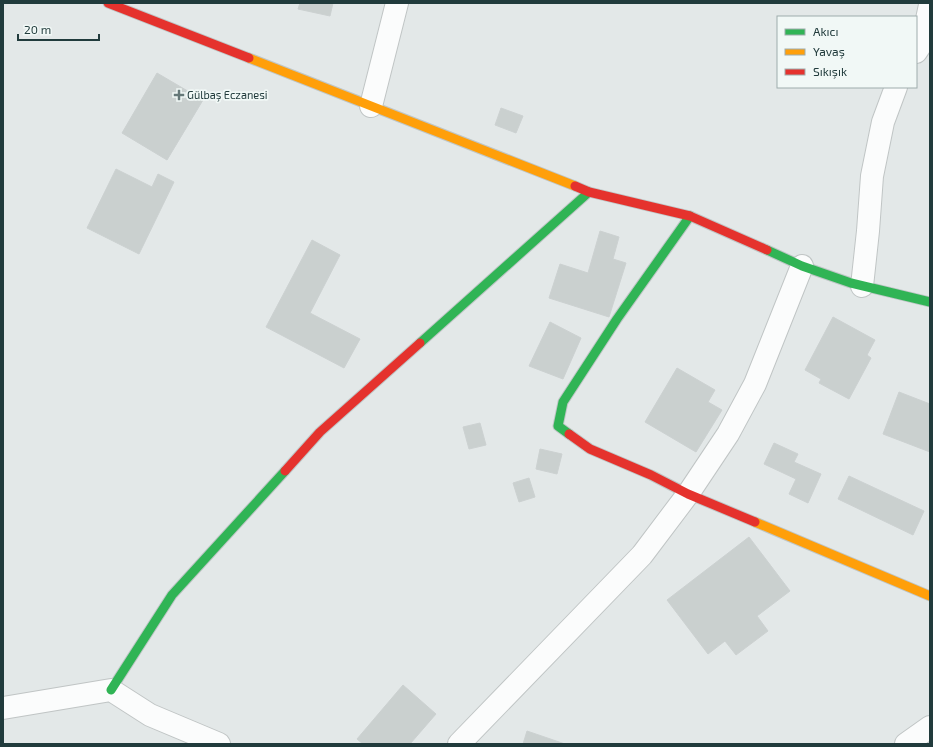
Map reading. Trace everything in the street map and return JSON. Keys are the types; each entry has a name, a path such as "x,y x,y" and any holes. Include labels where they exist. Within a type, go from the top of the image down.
{"street":[{"path":"108,3 589,192 690,216 802,266 850,283 930,302"},
{"path":"371,106 397,3"},
{"path":"917,50 922,43 930,5"},
{"path":"862,286 872,176 884,122 896,88"},
{"path":"111,690 172,595 320,432 589,192"},
{"path":"690,216 617,319 563,402 558,426 590,449 652,475 688,494 930,596"},
{"path":"459,744 642,555 688,494 728,434 755,384 802,266"},
{"path":"3,708 111,690 150,715 219,744"},
{"path":"906,744 930,727"}],"building":[{"path":"300,3 333,3 330,16 298,9"},
{"path":"157,73 203,100 167,160 122,133"},
{"path":"501,108 523,116 516,133 495,125"},
{"path":"116,169 152,187 158,174 174,182 139,254 87,228"},
{"path":"600,231 619,237 613,259 626,263 609,317 549,298 560,264 588,273"},
{"path":"312,240 340,255 310,313 360,339 344,368 266,327"},
{"path":"833,317 875,340 867,355 871,358 849,399 819,383 821,379 805,370"},
{"path":"550,322 581,338 563,379 529,366"},
{"path":"677,368 715,390 708,402 722,410 696,452 645,422"},
{"path":"899,392 930,404 930,452 883,434"},
{"path":"480,423 486,445 469,449 463,427"},
{"path":"774,443 798,454 794,462 821,474 808,503 789,494 796,479 764,464"},
{"path":"540,449 562,454 557,474 536,469"},
{"path":"849,476 924,511 913,535 838,499"},
{"path":"529,478 535,497 519,502 513,483"},
{"path":"749,537 790,591 757,616 768,631 736,655 725,641 708,654 667,600"},
{"path":"403,685 436,714 410,744 363,744 357,739"},
{"path":"527,731 565,744 523,744"}],"traffic: fast":[{"path":"420,343 589,192"},
{"path":"569,434 558,426 563,402 617,319 690,216"},
{"path":"767,250 802,266 851,283 930,302"},
{"path":"111,690 172,595 285,471"}],"traffic: slow":[{"path":"249,58 575,186"},
{"path":"755,522 930,596"}],"traffic: jam":[{"path":"108,3 249,58"},
{"path":"575,186 589,192 690,216 767,250"},
{"path":"285,471 320,432 420,343"},
{"path":"569,434 590,449 651,475 688,494 755,522"}],"place":[{"name":"Gülbaş Eczanesi","path":"179,95"}]}
